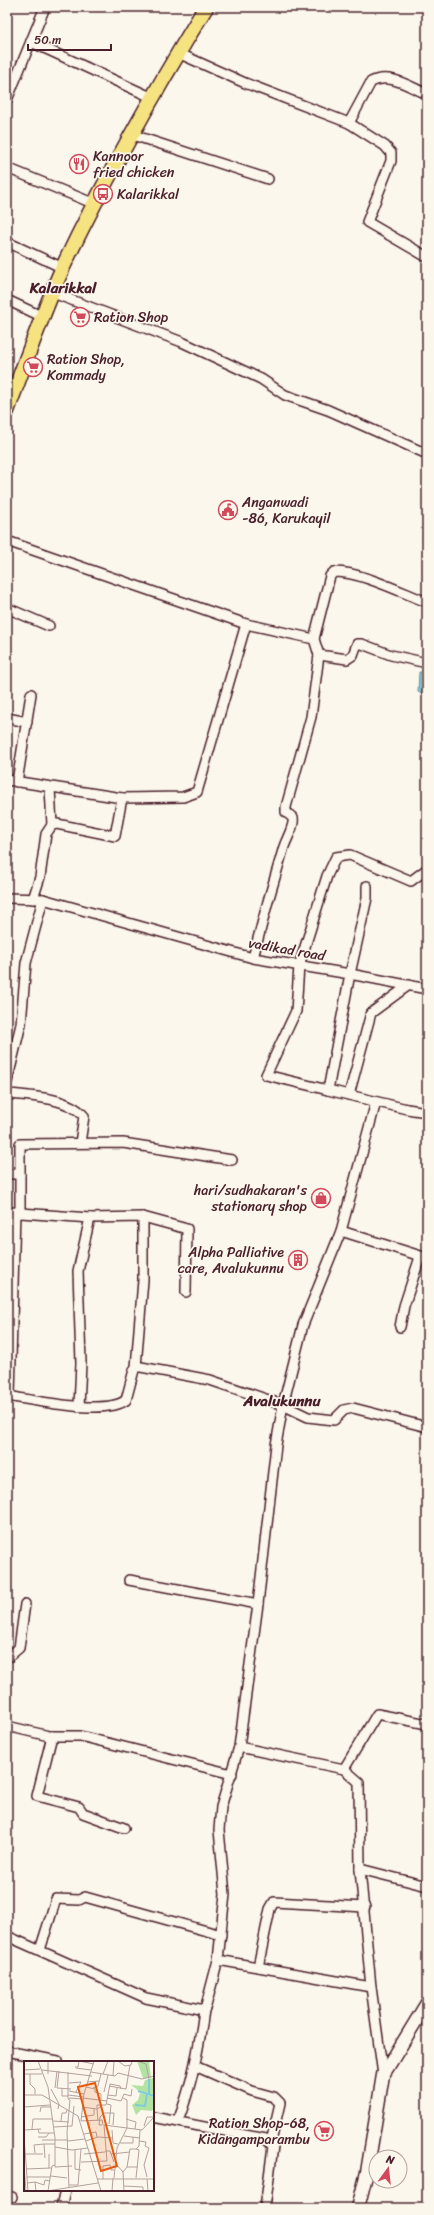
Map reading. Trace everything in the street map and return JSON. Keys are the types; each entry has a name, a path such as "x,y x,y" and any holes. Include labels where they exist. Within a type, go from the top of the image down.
{"main road":[{"path":"7,411 63,268 95,204 178,53 206,7"},
{"path":"358,2208 367,2172 383,2075 427,2003"}],"street":[{"path":"7,100 45,7"},
{"path":"31,42 154,98"},
{"path":"178,53 245,83 349,123 385,146 390,153 391,161 367,222 427,257"},
{"path":"349,123 371,82 378,78 392,79 427,94"},
{"path":"133,135 268,179"},
{"path":"7,168 95,204"},
{"path":"7,242 63,268"},
{"path":"53,293 182,342 261,379 285,395 328,410 427,454"},
{"path":"7,300 43,317"},
{"path":"7,541 246,624 314,639"},
{"path":"253,958 267,901 287,836 294,822 293,818 286,812 286,807 311,716 319,656 314,639 330,576 334,572 342,571 427,602"},
{"path":"7,608 49,626"},
{"path":"7,780 50,788 122,798 183,797 196,792 246,624"},
{"path":"319,656 347,659 353,655 357,644 362,644 391,655 427,664"},
{"path":"17,782 31,694"},
{"path":"7,718 27,722"},
{"path":"50,788 52,826"},
{"path":"33,899 40,877 46,834 52,826 57,824 115,836 122,798"},
{"path":"427,869 411,881 350,855 336,857 327,876 300,966 296,1011 266,1075 349,1096 427,1112"},
{"path":"328,1090 350,974 367,898 368,886"},
{"name":"vadikad road","path":"7,898 43,899 253,958 350,974 427,989"},
{"path":"7,1082 22,1017 26,963 43,899"},
{"path":"349,1096 371,1013 409,985"},
{"path":"7,1091 10,1094 60,1103 80,1111 84,1116 80,1143"},
{"path":"178,2122 189,2091 195,2066 204,2010 212,1989 218,1960 225,1894 219,1830 221,1807 239,1747 258,1604 276,1445 283,1405 303,1325 341,1232 376,1102"},
{"path":"143,1218 143,1280 136,1367 128,1397 121,1404 111,1406 79,1407 8,1396 14,1212 20,1174 20,1144 134,1144 232,1160"},
{"path":"7,1174 20,1174"},
{"path":"14,1212 90,1218 143,1218 187,1229 186,1292"},
{"path":"79,1407 81,1363 78,1271 90,1218"},
{"path":"341,1232 423,1257 404,1306 400,1327"},
{"path":"136,1367 210,1380 283,1405 308,1417 334,1420 344,1410 353,1408 427,1427"},
{"path":"129,1580 258,1604"},
{"path":"7,1658 19,1648 25,1604"},
{"path":"344,1769 377,1714 427,1724"},
{"path":"7,1726 52,1736 80,1736 232,1774"},
{"path":"52,1736 37,1796 79,1807 82,1813 124,1828"},
{"path":"239,1747 344,1769 359,1782 360,1869 365,1907 371,1987 383,2075"},
{"path":"360,1869 427,1886"},
{"path":"40,1950 56,1899 79,1900 85,1897 221,1935"},
{"path":"258,1967 270,1908 274,1902 365,1907"},
{"path":"7,1936 146,1998 204,2010"},
{"path":"218,1960 371,1987"},
{"path":"7,2051 58,2061"},
{"path":"195,2066 252,2090 274,2097 280,2103 271,2142 273,2146 265,2208"},
{"path":"154,2117 266,2139 271,2142"},
{"path":"61,2208 65,2191"}],"water":[{"path":"419,672 427,673 427,696 418,692"}],"place":[{"name":"Kannoor fried chicken","path":"79,164"},
{"name":"Kalarikkal","path":"103,194"},
{"name":"Ration Shop","path":"80,317"},
{"name":"Ration Shop, Kommady","path":"33,367"},
{"name":"Anganwadi -86, Karukayil","path":"228,510"},
{"name":"hari/sudhakaran's stationary shop","path":"321,1198"},
{"name":"Alpha Palliative care, Avalukunnu","path":"298,1260"},
{"name":"Ration Shop-68, Kidangamparambu","path":"324,2131"}],"district":[{"name":"Kalarikkal","path":"63,288"},
{"name":"Avalukunnu","path":"282,1401"}]}
